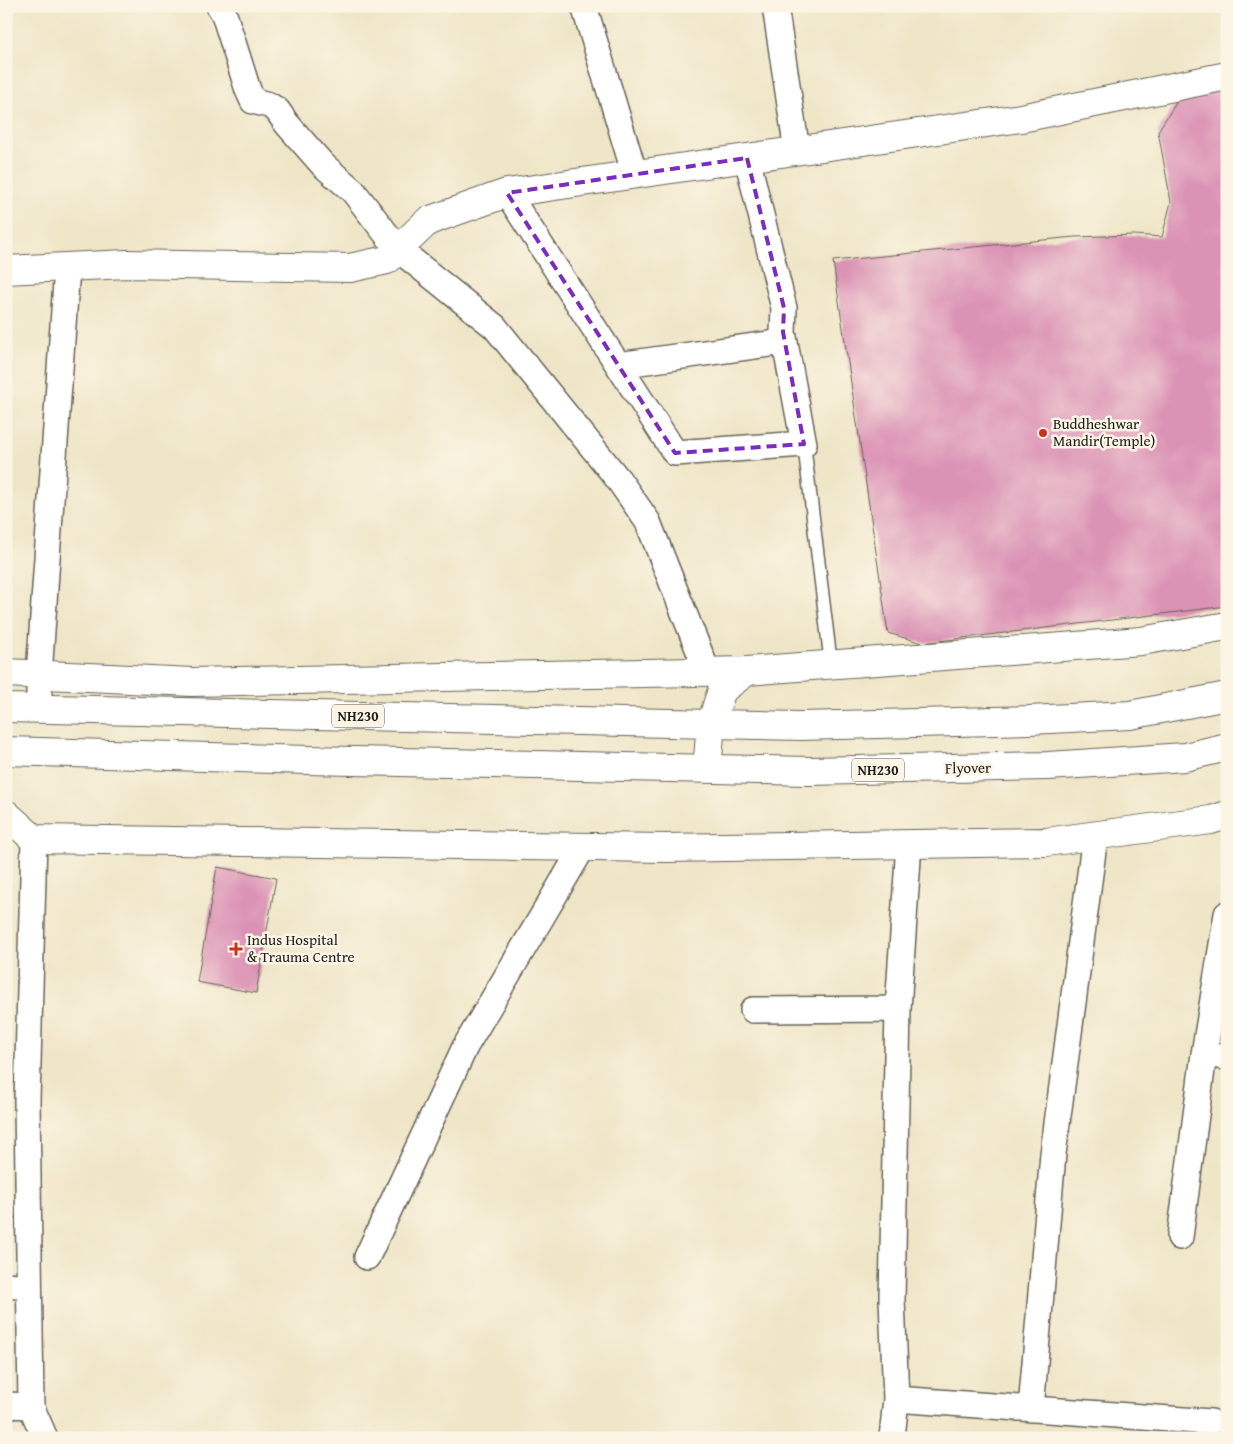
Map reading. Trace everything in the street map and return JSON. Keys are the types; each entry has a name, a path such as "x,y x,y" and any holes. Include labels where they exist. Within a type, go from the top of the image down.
{"main road":[{"path":"6,270 126,264 350,268 387,260 428,221 507,193 1021,118 1227,76"},
{"path":"6,673 192,682 747,671 1141,641 1227,626"},
{"path":"707,769 711,724 722,690 747,671"},
{"name":"NH230","path":"6,708 800,726 1029,720 1130,715 1227,696"},
{"name":"Flyover","path":"707,769 808,771 1048,766 1184,757 1227,747"},
{"name":"NH230","path":"6,751 707,769"},
{"path":"6,814 34,839"},
{"path":"6,838 666,848 1046,842 1211,820 1227,815"}],"street":[{"path":"219,6 224,14 248,90 254,101 269,104 277,110 323,165 353,191 398,249 495,327 618,479 648,522 707,671"},
{"path":"584,6 635,175"},
{"path":"775,6 797,151"},
{"path":"507,193 675,453 804,444 784,342 784,308 747,158"},
{"path":"39,709 39,675 67,267"},
{"path":"618,365 784,342"},
{"path":"1031,1409 1053,1154 1095,836"},
{"path":"34,839 18,1286 31,1406 45,1438"},
{"path":"892,1438 896,1398 892,1299 898,1009 909,844"},
{"path":"367,1257 465,1047 583,847"},
{"path":"1180,1237 1215,1055 1227,914"},
{"path":"753,1010 898,1009"},
{"path":"896,1398 1211,1422"},
{"path":"6,1405 31,1406"}],"lane":[{"path":"804,444 831,664"}],"highlighted area":[{"path":"747,158 784,308 783,332 804,444 675,453 507,193"}],"building":[{"name":"Buddheshwar Mandir(Temple)","path":"1227,85 1227,606 922,643 888,633 833,261 1074,237 1134,235 1162,237 1171,202 1158,131 1178,100"},
{"path":"217,867 276,878 256,993 197,982"}],"place":[{"name":"Buddheshwar Mandir(Temple)","path":"1043,433"},
{"name":"Indus Hospital & Trauma Centre","path":"236,949"}]}
